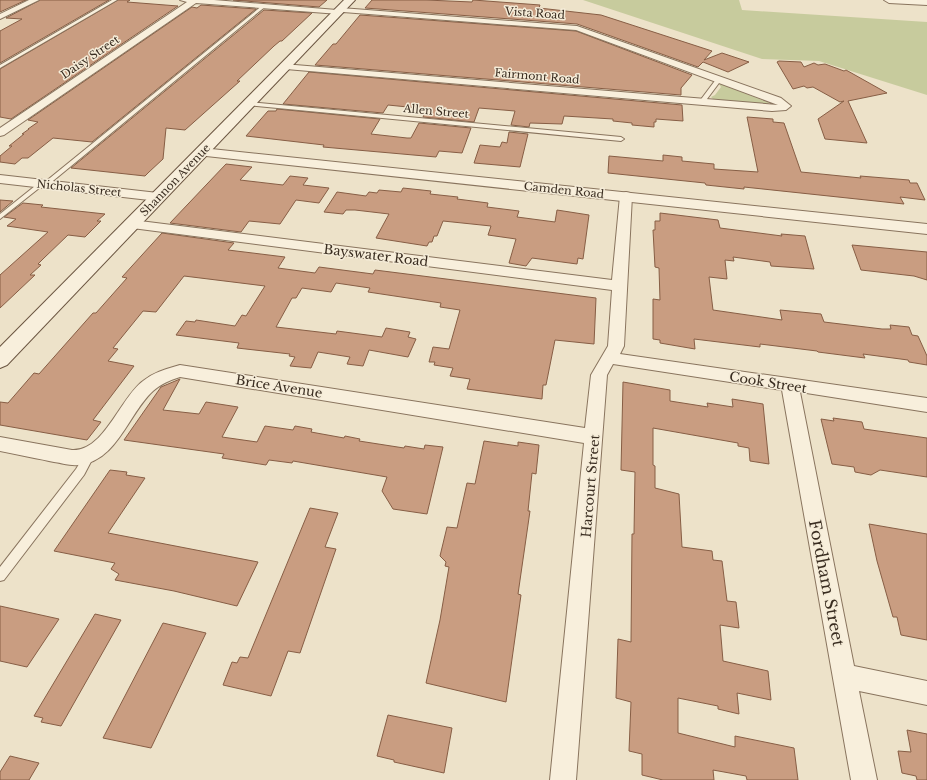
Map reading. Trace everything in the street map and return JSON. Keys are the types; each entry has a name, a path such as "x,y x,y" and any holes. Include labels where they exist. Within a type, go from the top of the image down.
{"main road":[{"name":"Shannon Avenue","path":"0,360 350,0"},
{"path":"889,0 927,2"},
{"name":"Camden Road","path":"202,152 927,229"}],"street":[{"path":"0,17 34,0"},
{"name":"Vista Road","path":"182,0 577,28 777,100 786,106"},
{"name":"Daisy Street","path":"0,133 194,1"},
{"name":"Fairmont Road","path":"286,66 776,108 786,106"},
{"name":"Nicholas Street","path":"0,179 158,196"},
{"name":"Harcourt Street","path":"563,780 599,375 616,346 626,196"},
{"name":"Bayswater Road","path":"132,224 619,286"},
{"name":"Cook Street","path":"610,358 790,386 927,405"},
{"name":"Brice Avenue","path":"90,454 102,445 149,385 162,375 180,371 594,437"},
{"name":"Fordham Street","path":"790,386 864,780"},
{"path":"0,444 72,457 81,457 90,454"},
{"path":"845,676 927,693"}],"lane":[{"path":"0,67 115,0"},
{"path":"0,217 44,184 264,6"},
{"path":"702,102 719,79"},
{"name":"Allen Street","path":"249,104 622,139"},
{"path":"0,576 80,472 90,454"}],"green space":[{"path":"583,0 739,0 742,10 927,22 927,95 819,61 762,59"},
{"path":"719,84 770,103 767,104 713,99 711,97 715,95 721,87"}],"building":[{"path":"0,0 26,0 0,12"},
{"path":"40,0 109,0 0,63 0,31 22,19 6,18"},
{"path":"118,0 178,6 11,119 0,117 0,69"},
{"path":"233,0 327,0 319,7"},
{"path":"372,0 472,2 473,0 540,5 539,8 601,15 712,51 704,60 722,53 749,62 728,72 703,62 698,67 577,24 365,8"},
{"path":"201,5 256,9 92,142 53,138 28,158 22,158 15,164 0,162 0,156 12,146 9,146 38,122 28,120 192,7 197,8"},
{"path":"264,10 312,13 282,41 274,46 237,81 240,81 185,130 166,128 163,159 145,176 71,168"},
{"path":"360,15 576,31 692,75 681,88 681,95 315,65 333,44 336,44"},
{"path":"777,62 801,62 804,67 814,63 818,65 825,64 844,71 846,70 887,93 848,101 867,143 825,139 818,119 844,101 840,102 813,87 807,88 804,86 793,89"},
{"path":"309,72 682,105 683,121 656,119 656,122 654,122 654,127 632,125 632,123 613,121 613,119 564,116 562,124 530,123 529,127 511,125 515,111 479,108 474,122 423,117 427,109 388,105 383,113 283,104"},
{"path":"277,109 380,119 371,134 407,138 411,138 419,123 471,128 462,153 439,151 436,157 323,147 324,145 246,136 268,111 276,111"},
{"path":"747,117 773,119 773,122 784,123 801,172 861,178 860,176 909,180 910,183 917,183 925,200 900,197 904,204 744,187 744,189 706,185 705,183 608,173 609,156 663,161 663,155 682,157 682,161 714,164 714,169 758,172"},
{"path":"509,132 528,134 520,167 474,163 480,145 500,147 502,142 507,143"},
{"path":"226,164 252,167 240,180 283,185 290,176 308,178 303,185 329,188 319,203 296,200 280,224 249,221 241,232 170,223"},
{"path":"403,188 431,191 430,194 458,197 457,199 488,203 487,207 519,211 517,217 555,222 557,210 589,215 583,259 578,258 577,264 532,258 526,266 509,263 516,239 488,235 491,226 443,221 437,236 434,236 432,242 429,242 427,246 376,238 389,214 355,210 346,210 343,214 324,212 337,192 366,196 369,192 377,193 379,190 401,192"},
{"path":"0,200 13,201 0,212"},
{"path":"23,203 43,205 41,207 105,214 97,221 101,221 85,237 68,235 38,264 41,265 30,275 35,275 0,308 0,275 48,232 7,226 16,219 4,217"},
{"path":"660,213 718,220 720,228 782,236 781,234 805,236 814,269 771,266 770,262 733,257 734,261 725,260 727,279 709,277 713,310 782,320 780,310 821,314 824,322 882,329 891,329 890,325 909,327 912,335 918,336 927,356 927,365 909,362 908,360 863,354 865,358 760,344 760,347 694,339 695,349 660,343 660,340 653,339 653,299 660,300 659,268 655,267 653,230 655,230 655,221 660,221"},
{"path":"162,233 234,243 228,250 285,257 278,268 315,273 319,267 373,274 375,270 596,298 594,344 555,340 546,385 543,385 542,399 467,389 470,379 450,376 453,368 434,365 435,362 429,362 433,347 449,349 460,310 440,307 441,303 368,292 370,288 336,283 331,292 302,288 296,298 292,298 276,327 336,334 337,331 382,337 386,328 410,332 408,337 416,339 408,357 369,350 363,366 347,364 350,357 318,352 311,368 290,366 295,357 289,356 290,354 237,348 239,343 176,335 186,321 195,322 196,320 235,326 242,315 246,316 265,286 184,276 156,312 143,311 113,348 118,349 108,361 134,366 93,420 101,422 87,440 0,425 0,402 8,403 34,373 39,374 93,313 96,313 127,278 122,277"},
{"path":"852,245 927,252 927,280 914,276 861,270"},
{"path":"180,379 163,410 199,414 206,402 238,407 222,437 257,442 265,426 293,430 295,426 312,429 311,432 344,438 345,436 360,439 359,441 404,448 405,446 424,449 425,445 443,447 427,514 393,509 382,491 387,477 293,461 292,463 269,460 266,465 222,458 224,454 124,440 161,387"},
{"path":"623,382 670,390 670,401 708,407 707,403 733,407 732,399 763,404 769,464 750,461 749,448 738,446 738,443 653,428 653,465 655,466 655,488 679,494 682,547 712,551 713,560 722,561 727,601 736,602 739,628 720,625 723,661 768,671 771,700 737,693 739,714 718,709 718,706 678,698 678,733 735,747 735,736 794,748 798,780 747,780 746,776 713,770 714,780 663,780 642,775 642,754 629,751 631,702 616,698 618,639 631,642 632,534 634,534 635,472 621,470"},
{"path":"833,418 862,422 864,429 927,438 927,477 880,470 871,475 855,472 854,467 832,464 821,419 834,421"},
{"path":"484,441 518,446 518,442 539,445 536,474 532,473 528,511 530,511 518,594 521,595 506,702 426,683 440,620 449,567 445,566 446,562 440,556 447,527 457,528 467,483 475,484"},
{"path":"110,470 127,472 126,475 145,478 108,533 258,562 237,606 174,591 115,580 119,574 111,569 115,563 54,551"},
{"path":"310,508 338,513 325,547 336,549 300,653 288,651 271,696 223,685 232,662 237,663 240,657 248,658"},
{"path":"869,524 927,534 927,640 901,635 897,617 893,617 877,561"},
{"path":"0,606 59,619 27,667 0,661"},
{"path":"95,614 121,620 61,726 41,722 43,718 34,716"},
{"path":"163,623 206,633 151,748 103,738"},
{"path":"388,715 452,728 444,773 394,762 394,760 377,756"},
{"path":"907,730 927,734 927,780 917,780 916,776 902,773 898,751 911,752"},
{"path":"10,756 39,763 29,780 0,780 0,772"}]}
